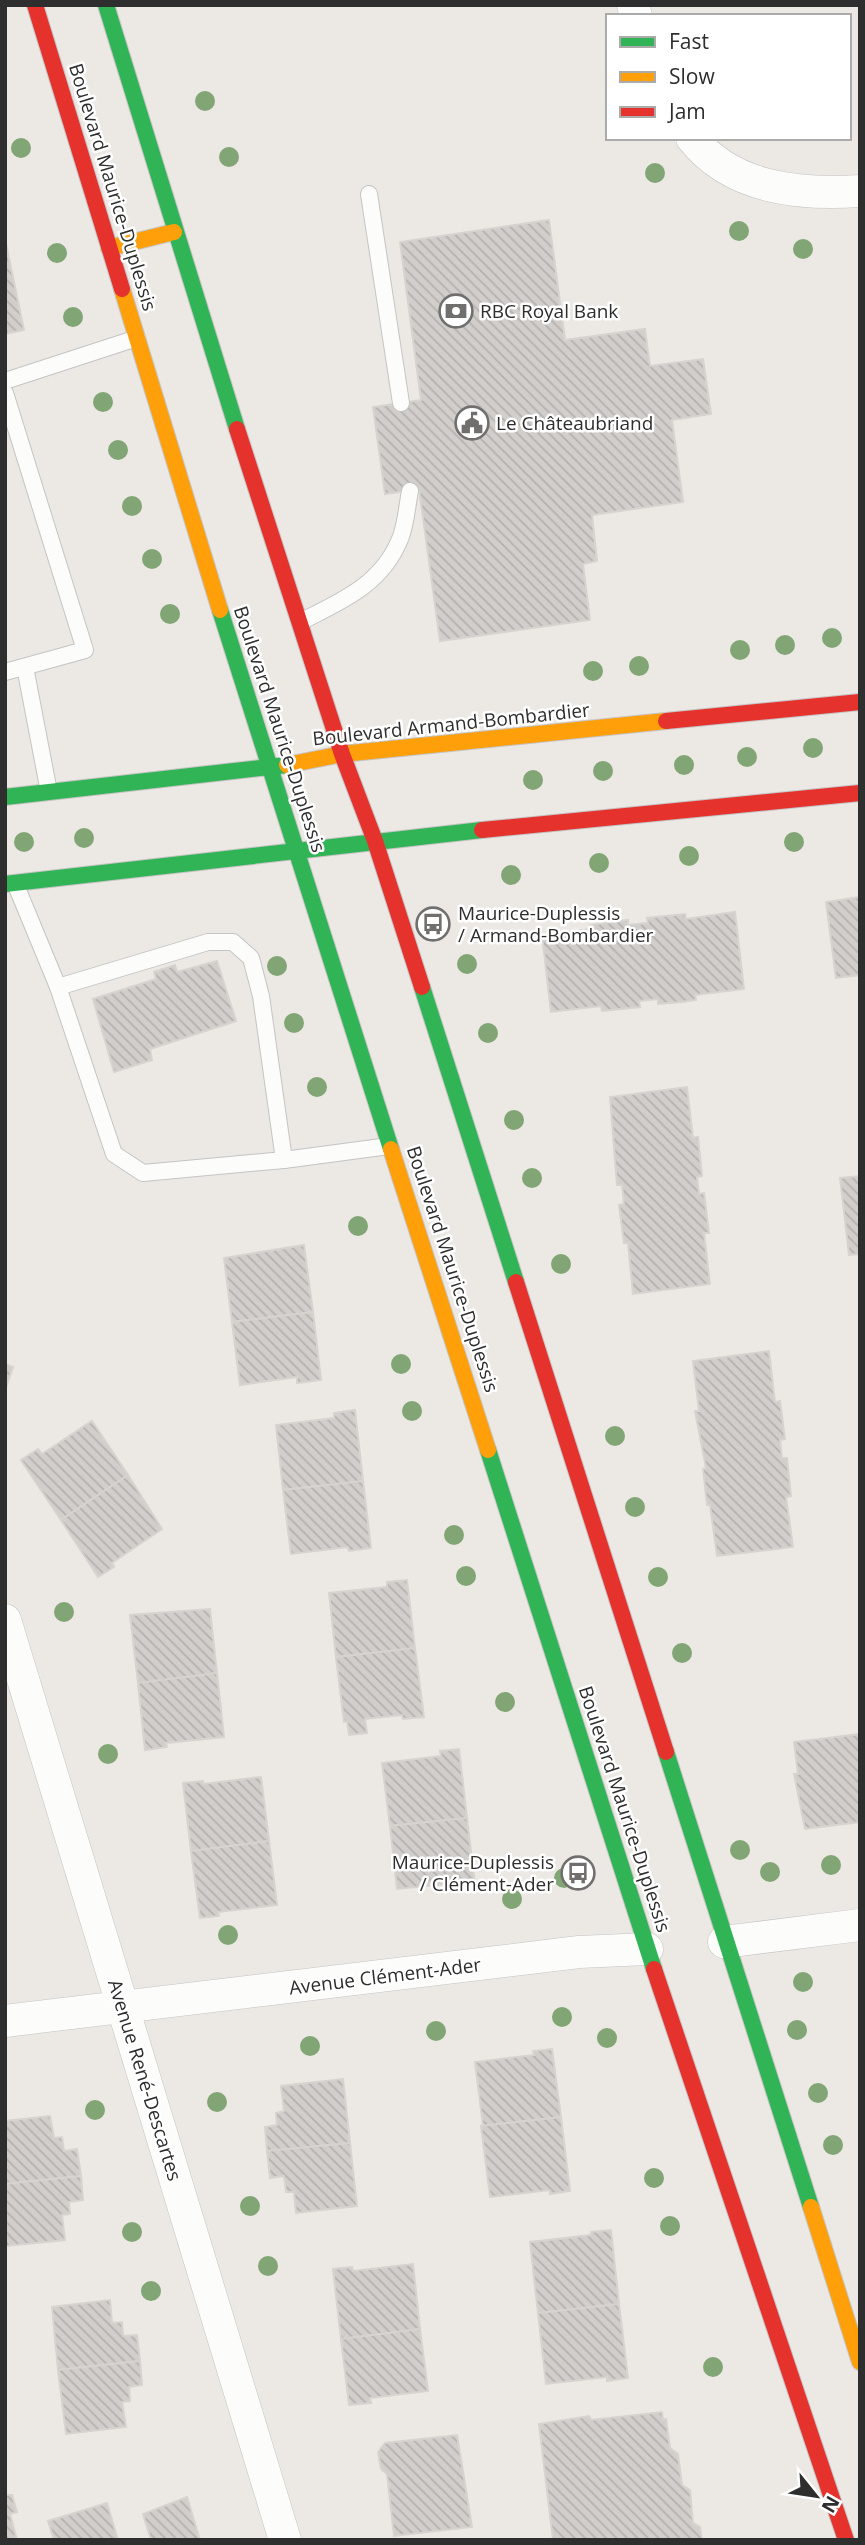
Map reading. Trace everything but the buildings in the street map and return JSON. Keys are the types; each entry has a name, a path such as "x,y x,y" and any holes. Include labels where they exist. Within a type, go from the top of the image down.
{"street":[{"name":"Boulevard Maurice-Duplessis","path":"35,5 269,768 647,1949 849,2538"},
{"path":"106,5 174,232 302,621 342,754 375,841 860,2362"},
{"path":"699,146 761,186 824,193 860,191"},
{"path":"109,248 174,232"},
{"name":"Boulevard Armand-Bombardier","path":"5,797 269,768 342,754 860,702"},
{"path":"10,883 297,849 860,793"},
{"name":"Avenue René-Descartes","path":"5,1620 285,2540"},
{"path":"724,1942 860,1925"},
{"name":"Avenue Clément-Ader","path":"5,2021 579,1952 647,1949"}],"lane":[{"path":"369,194 401,403"},
{"path":"5,381 137,338"},
{"path":"5,393 85,650 5,672"},
{"path":"302,621 360,591 380,572 401,538 410,491"},
{"path":"24,667 49,792"},
{"path":"10,883 58,987 114,1154 143,1173 284,1160 392,1146"},
{"path":"58,987 208,942 233,942 251,958 261,996 265,1047 284,1160"}],"traffic: fast":[{"path":"106,5 237,429"},
{"path":"220,610 391,1149"},
{"path":"5,797 287,765"},
{"path":"5,884 482,830"},
{"path":"422,987 516,1282"},
{"path":"488,1450 654,1969"},
{"path":"666,1752 811,2207"}],"traffic: slow":[{"path":"109,248 174,232"},
{"path":"122,289 220,610"},
{"path":"287,765 342,754 666,721"},
{"path":"391,1149 488,1450"},
{"path":"811,2207 860,2362"}],"traffic: jam":[{"path":"35,5 122,289"},
{"path":"237,429 342,754 375,841 422,987"},
{"path":"666,721 860,702"},
{"path":"482,830 860,793"},
{"path":"516,1282 666,1752"},
{"path":"654,1969 846,2540"}],"place":[{"name":"RBC Royal Bank","path":"456,311"},
{"name":"Le Châteaubriand","path":"472,423"},
{"name":"Maurice-Duplessis / Armand-Bombardier","path":"433,924"},
{"name":"Maurice-Duplessis / Clément-Ader","path":"578,1873"}]}
